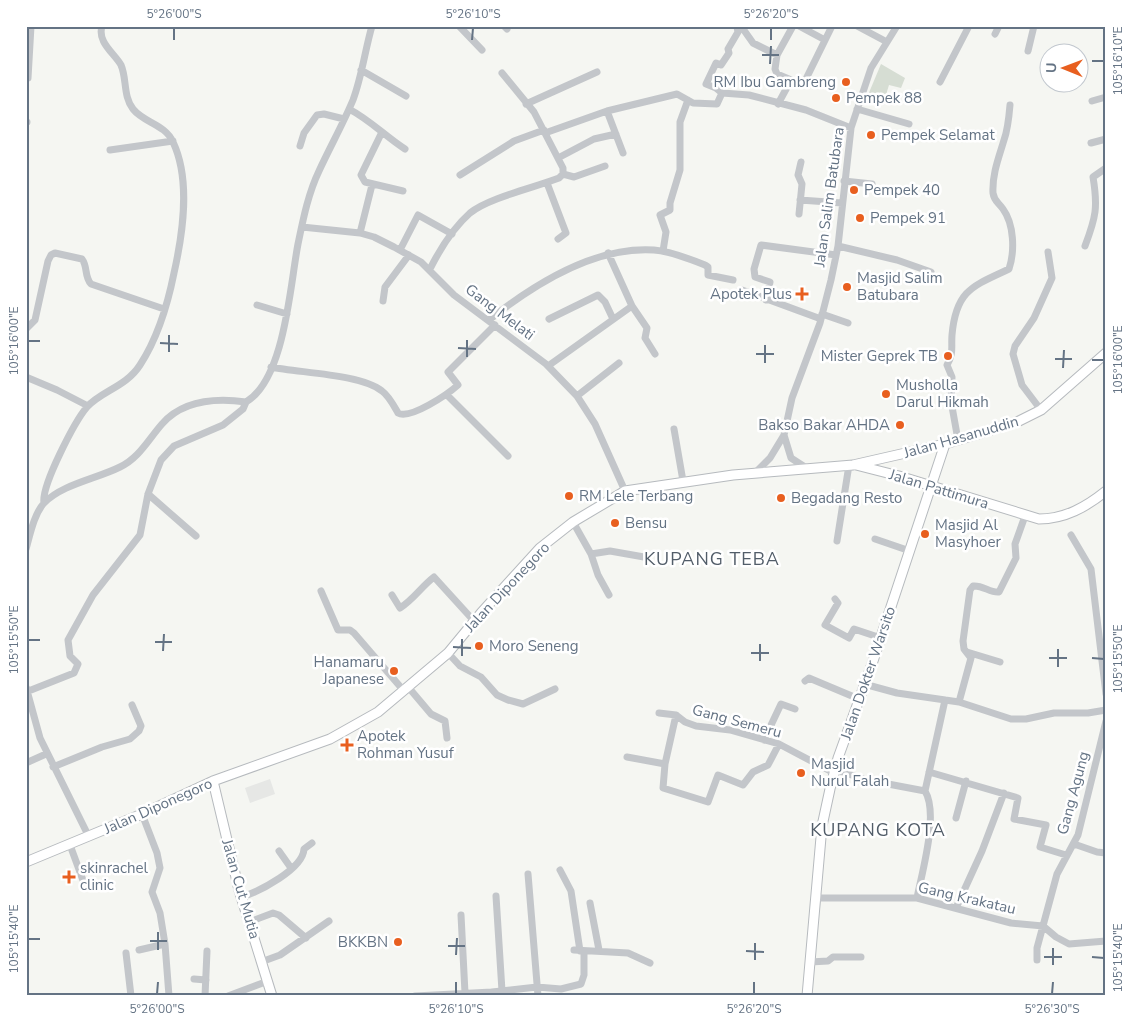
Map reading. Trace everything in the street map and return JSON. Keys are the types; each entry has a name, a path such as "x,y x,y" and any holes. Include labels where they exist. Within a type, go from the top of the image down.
{"main road":[{"name":"Jalan Hasanuddin","path":"851,465 945,444 1017,422 1041,410 1105,354"},
{"name":"Jalan Dokter Warsito","path":"807,996 822,826 835,772 945,444"},
{"path":"892,456 891,468 899,476"},
{"name":"Jalan Diponegoro","path":"26,862 89,837 213,781 330,739 378,712 448,653 474,621 540,548 573,522 625,491 683,481 851,465"},
{"name":"Jalan Pattimura","path":"851,465 899,476 1039,519 1062,517 1105,495"},
{"name":"Jalan Cut Mutia","path":"213,781 242,897 272,996"}],"street":[{"path":"28,78 31,26"},
{"path":"26,549 29,529 44,503 53,469 88,406 129,379 140,366 149,349 164,309 174,273 181,223 182,176 173,141 165,130 132,107 125,91 120,65 102,40 100,31 102,26"},
{"path":"89,837 46,754 27,690 74,673 77,669 78,664 68,650 68,640 93,594 140,535 148,494 161,460 174,446 223,424 243,409 246,402 262,388 271,367 288,314 302,227 313,186 349,109 372,26"},
{"path":"459,26 482,50"},
{"path":"732,26 739,26"},
{"path":"739,26 753,43 777,55"},
{"path":"739,26 738,32 729,46 729,53 721,65 716,63 706,84 722,93 749,95 806,110 851,128"},
{"path":"793,26 777,55 776,72 804,84 832,26"},
{"path":"799,26 825,40"},
{"path":"857,26 887,42"},
{"name":"Jalan Salim Batubara","path":"784,435 792,398 822,316 838,246 851,128 871,68 897,26"},
{"path":"940,82 969,26"},
{"path":"995,34 999,26"},
{"path":"1028,51 1034,26"},
{"path":"361,70 406,96"},
{"path":"526,104 597,72"},
{"path":"502,73 534,112 563,168 563,174"},
{"path":"778,104 791,80"},
{"path":"460,174 514,141 607,110 669,94 677,94 695,104 717,104 722,93"},
{"path":"1092,101 1106,97"},
{"path":"663,252 666,232 660,215 670,210 670,203 680,170 680,122 688,100"},
{"path":"958,440 952,401 952,378 947,365 953,356 952,336 959,305 965,293 974,286 1009,269 1011,262 1013,248 1007,216 995,201 993,195 993,180 1004,140 1010,105"},
{"path":"349,109 373,122 382,132 405,149"},
{"path":"857,109 909,124"},
{"path":"607,110 623,153"},
{"path":"300,146 304,133 317,116 324,114 344,120"},
{"path":"382,132 361,175 365,182 403,191"},
{"path":"558,158 594,139 616,134"},
{"path":"1091,143 1106,139"},
{"path":"110,150 173,141"},
{"path":"799,214 802,184 798,175 801,162"},
{"path":"430,269 452,234 477,208 547,182 563,174 574,177 605,166"},
{"path":"1085,246 1094,222 1097,202 1093,177 1106,168"},
{"path":"844,181 872,184"},
{"path":"547,182 566,233 558,239"},
{"path":"360,233 372,184"},
{"path":"800,200 842,203"},
{"path":"400,250 418,215 452,234"},
{"name":"Gang Melati","path":"302,227 374,236 430,269 448,290 548,366 576,396 598,432 625,491"},
{"path":"766,300 770,282 754,277 754,269 761,245 836,255"},
{"path":"838,246 897,260 931,272"},
{"path":"271,367 336,376 377,388 383,392 401,415 408,414 448,395 459,384 448,373 492,323 522,294 543,282 608,253 652,250 663,252 705,265 708,267 708,275 733,280"},
{"path":"1041,410 1022,384 1013,354 1034,318 1052,278 1048,252"},
{"path":"26,328 35,320 48,261 50,255 55,253 82,259 86,263 86,280 91,284 164,309"},
{"path":"608,253 632,306 647,328 645,338 655,354"},
{"path":"383,300 387,284 409,255"},
{"path":"742,290 766,300 848,323"},
{"path":"549,319 598,295 606,302 613,319"},
{"path":"257,305 288,314"},
{"path":"548,366 632,306"},
{"path":"576,396 619,363"},
{"path":"26,377 88,406"},
{"path":"448,395 508,456"},
{"path":"44,503 61,492 120,467 136,456 162,423 183,408 210,400 246,402"},
{"path":"674,429 683,481"},
{"path":"784,435 791,458 808,469"},
{"path":"755,473 779,446 784,435"},
{"path":"837,541 851,465"},
{"path":"148,494 196,536"},
{"path":"959,702 971,658 963,641 970,590 973,586 980,586 997,593 1016,558 1015,544 1025,516"},
{"path":"573,522 592,554 598,574 609,595"},
{"path":"1071,535 1091,570 1098,641 1106,694"},
{"path":"875,539 910,551"},
{"path":"592,554 610,551 644,557"},
{"path":"392,595 400,608 414,599 420,589 434,577 474,621"},
{"path":"321,591 338,630 350,630 354,633 406,690 432,714 445,721 447,738"},
{"path":"835,599 838,603 826,625 849,638 854,629 881,638"},
{"path":"1098,641 1106,639"},
{"path":"967,652 1000,662"},
{"path":"448,653 460,666 481,677 498,695 508,700 523,704 555,689"},
{"path":"805,681 809,678 859,699"},
{"path":"864,684 897,693 959,702 1011,719 1026,719 1054,713 1088,713 1106,710"},
{"path":"917,898 932,817 930,803 925,791 944,700"},
{"path":"764,740 781,704 795,710"},
{"path":"53,767 102,747 118,744 137,734 141,726 132,705"},
{"name":"Gang Semeru","path":"659,713 676,715 685,722 696,726 730,730 779,744 835,772 925,791"},
{"path":"676,715 665,764 663,788 708,802 718,776 743,785 753,772 768,765 779,744"},
{"name":"Gang Agung","path":"1038,960 1037,948 1043,926 1058,874 1066,855 1078,835 1106,720"},
{"path":"26,763 46,754"},
{"path":"627,757 665,764"},
{"path":"929,772 966,781 1018,798 1014,819 1046,825 1040,847 1066,855"},
{"path":"956,818 966,781"},
{"path":"956,908 982,851 1004,793"},
{"path":"142,814 157,852 160,868 152,892 160,912 165,944 169,996"},
{"path":"242,897 274,882 304,857 304,849 312,843"},
{"path":"1074,844 1106,853"},
{"path":"70,845 84,883"},
{"path":"279,851 291,868"},
{"path":"415,996 464,993 492,994 537,987 571,988 581,984 583,981 580,950 571,891 560,870"},
{"path":"528,874 538,996"},
{"path":"496,896 502,991"},
{"name":"Gang Krakatau","path":"815,898 917,898 1011,923 1043,926"},
{"path":"590,903 599,950"},
{"path":"249,922 273,913 279,915 306,938"},
{"path":"460,914 464,993"},
{"path":"262,962 280,955 329,921"},
{"path":"1043,926 1056,937 1070,944 1106,941"},
{"path":"139,950 165,944"},
{"path":"580,950 628,953 650,962"},
{"path":"205,996 207,951"},
{"path":"126,953 131,996"},
{"path":"810,962 828,961 833,957 861,957"},
{"path":"194,979 206,980"},
{"path":"228,996 268,981"},
{"path":"571,988 573,996"}],"shaded area":[{"path":"881,64 905,78 901,88 889,85 885,98 868,95"},
{"path":"270,779 275,794 250,803 245,788"}],"place":[{"name":"RM Ibu Gambreng","path":"846,82"},
{"name":"Pempek 88","path":"836,98"},
{"name":"Pempek Selamat","path":"871,135"},
{"name":"Pempek 40","path":"854,190"},
{"name":"Pempek 91","path":"860,218"},
{"name":"Masjid Salim Batubara","path":"847,287"},
{"name":"Apotek Plus","path":"802,294"},
{"name":"Mister Geprek TB","path":"948,356"},
{"name":"Musholla Darul Hikmah","path":"886,394"},
{"name":"Bakso Bakar AHDA","path":"900,425"},
{"name":"RM Lele Terbang","path":"569,496"},
{"name":"Begadang Resto","path":"781,498"},
{"name":"Bensu","path":"615,523"},
{"name":"Masjid Al Masyhoer","path":"925,534"},
{"name":"Moro Seneng","path":"479,646"},
{"name":"Hanamaru Japanese","path":"394,671"},
{"name":"Apotek Rohman Yusuf","path":"347,745"},
{"name":"Masjid Nurul Falah","path":"801,773"},
{"name":"skinrachel clinic","path":"69,877"},
{"name":"BKKBN","path":"398,942"}],"district":[{"name":"KUPANG TEBA","path":"712,559"},
{"name":"KUPANG KOTA","path":"878,830"}]}
